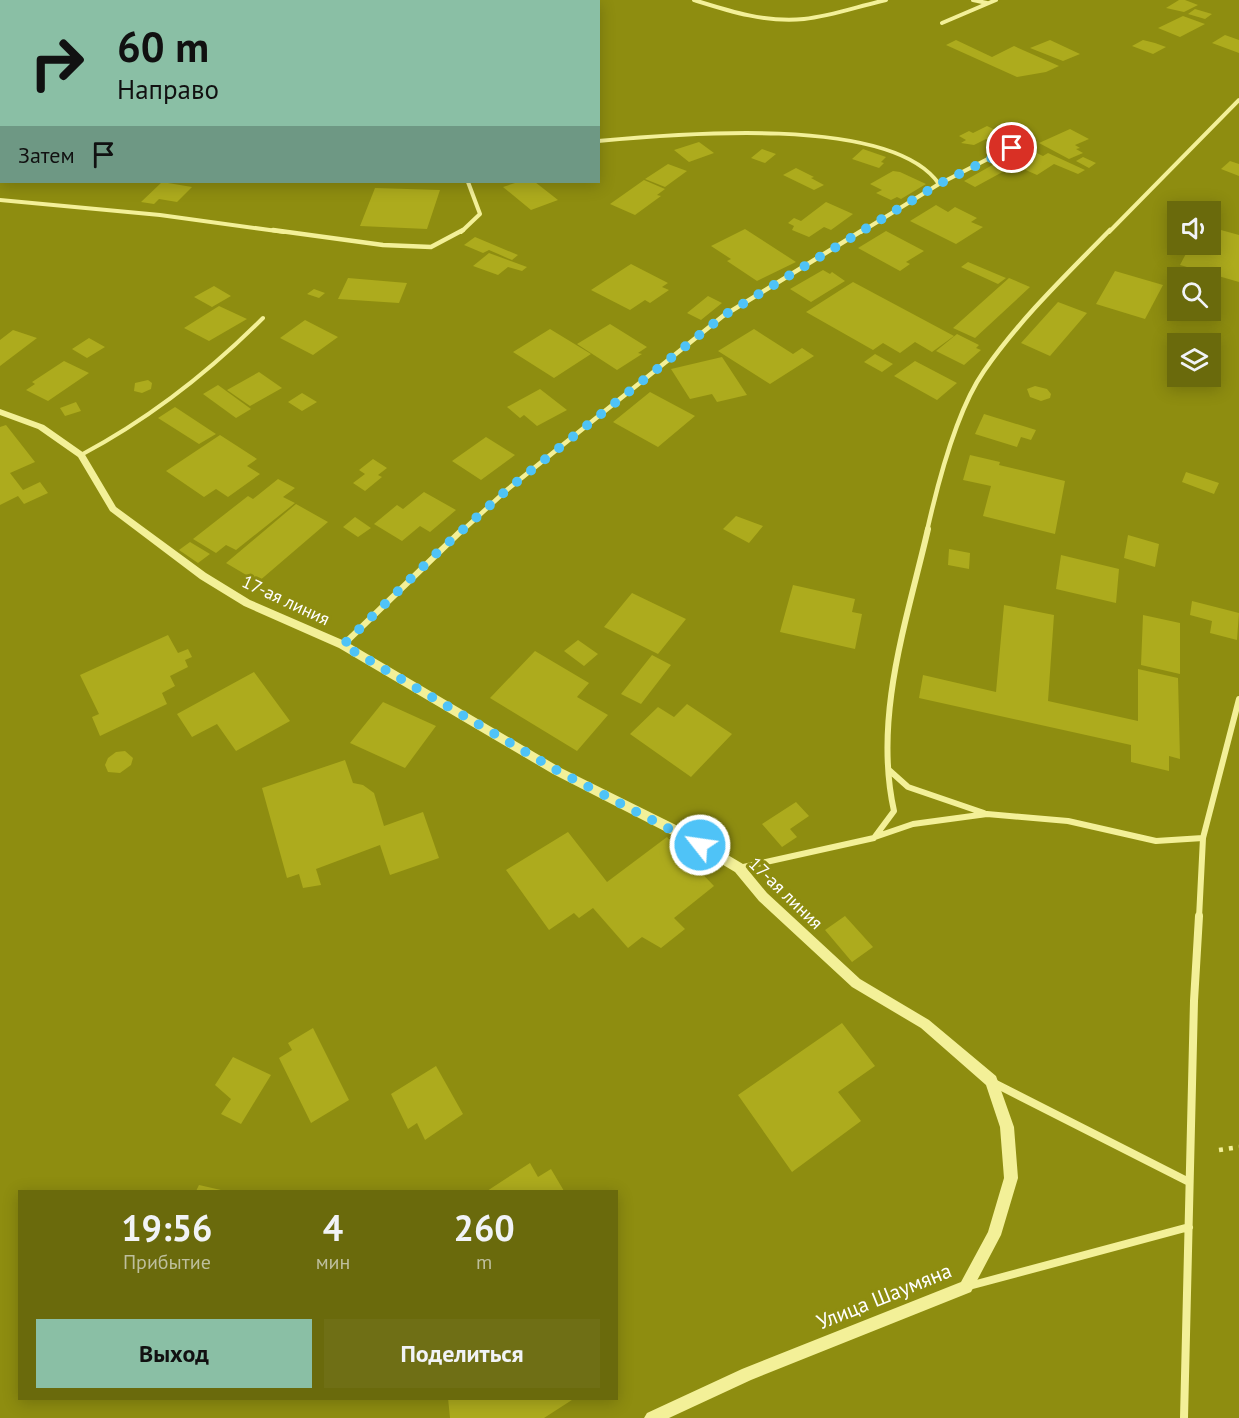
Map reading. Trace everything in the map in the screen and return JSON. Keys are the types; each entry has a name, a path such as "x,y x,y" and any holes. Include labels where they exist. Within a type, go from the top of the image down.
{"street":[{"path":"693,0 748,15 777,19 804,19 886,0"},
{"path":"973,0 988,3"},
{"path":"942,23 996,0"},
{"path":"874,838 894,811 889,789 889,698 939,480 966,406 998,351 1041,300 1239,100"},
{"path":"600,141 723,131 815,135 907,157 934,175 939,184"},
{"path":"343,645 438,552 508,489 723,316 939,184 1025,140"},
{"path":"0,200 160,215 383,244 431,247 461,232 480,214 480,206 471,194 468,183"},
{"name":"17-ая линия","path":"0,412 41,427 81,455 113,509 164,549 247,603 343,645 558,771 680,833 739,868 763,897 856,983 925,1024 991,1081"},
{"path":"1184,1418 1194,1001 1203,838 1239,699"},
{"path":"889,770 908,787 987,814"},
{"path":"739,868 874,838 913,824 987,814 1068,820 1156,841 1203,838"},
{"path":"991,1081 1189,1182"},
{"name":"Улица Шаумяна","path":"652,1418 747,1374 966,1287 994,1235 1011,1178 1007,1127 991,1081"},
{"path":"966,1287 1189,1227"}],"lane":[{"path":"81,455 118,437 155,410 235,347 264,318"}],"building":[{"path":"1179,0 1198,5 1184,12 1166,8"},
{"path":"1195,9 1212,14 1205,19 1188,14"},
{"path":"1183,16 1205,24 1180,37 1158,28"},
{"path":"1225,35 1239,40 1239,53 1212,43"},
{"path":"956,40 992,57 1014,46 1059,66 1046,72 1017,77 946,45"},
{"path":"1050,40 1080,54 1063,61 1030,48"},
{"path":"1143,40 1166,47 1153,54 1132,46"},
{"path":"987,126 1006,135 993,142 986,139 974,145 961,143 966,140 959,136 969,131 973,133"},
{"path":"1070,129 1089,139 1075,145 1080,148 1076,149 1083,153 1069,159 1039,143"},
{"path":"699,142 714,153 689,162 674,150"},
{"path":"762,149 776,154 765,163 751,158"},
{"path":"863,149 886,157 881,162 884,163 879,168 852,159"},
{"path":"1030,150 1043,156 1048,153 1085,170 1078,174 1054,164 1037,175 1010,163"},
{"path":"1083,157 1096,163 1089,168 1076,161"},
{"path":"1230,161 1239,164 1239,176 1221,169"},
{"path":"996,163 1008,169 975,187 964,181"},
{"path":"668,164 687,171 665,187 645,179"},
{"path":"796,168 824,185 814,190 783,175"},
{"path":"893,171 926,184 901,199 897,197 891,200 876,193 882,190 870,184"},
{"path":"644,180 665,189 657,195 661,196 635,215 610,204"},
{"path":"161,183 192,187 177,202 159,199 154,204 141,202"},
{"path":"515,183 536,183 558,200 531,210 503,187"},
{"path":"375,188 440,190 427,229 360,226"},
{"path":"826,202 853,214 831,230 824,227 809,237 792,230 794,226 788,223 794,218 801,221"},
{"path":"936,205 948,212 955,207 977,218 971,222 983,227 956,244 910,221"},
{"path":"745,229 796,262 757,281 727,261 731,259 711,246"},
{"path":"1221,230 1239,235 1239,282 1221,277 1221,267 1180,265 1185,255 1221,255"},
{"path":"886,231 924,251 906,262 910,264 900,271 858,248"},
{"path":"475,237 518,255 512,260 489,250 483,253 464,245"},
{"path":"489,253 527,267 522,271 508,267 498,275 473,266"},
{"path":"968,262 1006,278 998,284 961,267"},
{"path":"631,264 668,283 662,287 669,290 650,303 645,300 630,310 591,290"},
{"path":"823,270 830,274 832,272 845,281 811,302 790,289"},
{"path":"1115,271 1163,285 1145,319 1096,304"},
{"path":"348,278 407,283 399,303 338,299"},
{"path":"1009,278 1030,287 975,338 953,328"},
{"path":"853,282 954,336 932,352 915,342 900,353 883,343 873,350 806,312"},
{"path":"214,286 231,296 212,307 194,297"},
{"path":"314,289 325,293 319,298 307,294"},
{"path":"708,296 722,303 701,320 687,313"},
{"path":"1058,302 1087,313 1050,356 1021,343"},
{"path":"219,306 247,319 209,341 184,328"},
{"path":"305,320 338,337 313,355 280,338"},
{"path":"610,324 647,347 638,353 642,354 617,370 577,344"},
{"path":"550,329 591,354 554,378 513,352"},
{"path":"754,329 793,354 802,348 814,356 770,384 718,351"},
{"path":"13,330 37,338 0,366 0,340"},
{"path":"957,334 979,345 976,348 981,350 964,365 936,351"},
{"path":"89,338 105,347 87,358 72,349"},
{"path":"875,354 893,364 882,372 864,362"},
{"path":"722,357 747,395 717,402 712,394 690,399 671,369"},
{"path":"64,361 89,373 48,401 26,390 35,384 32,382"},
{"path":"915,361 957,383 937,400 894,376"},
{"path":"259,372 282,388 250,406 227,390"},
{"path":"148,380 152,383 151,389 142,393 134,391 135,383"},
{"path":"218,385 251,409 236,418 203,394"},
{"path":"1035,386 1047,389 1051,394 1050,398 1041,401 1030,397 1027,389"},
{"path":"540,389 567,410 537,426 524,415 520,418 507,407"},
{"path":"650,392 695,416 658,447 613,422"},
{"path":"302,393 317,402 302,411 288,402"},
{"path":"76,402 81,411 65,416 60,408"},
{"path":"175,407 216,434 199,444 158,418"},
{"path":"984,414 1036,430 1031,440 1021,437 1017,447 975,434"},
{"path":"6,425 35,462 10,473 23,490 40,482 48,493 24,504 18,496 0,505 0,427"},
{"path":"220,435 257,459 247,466 260,474 228,497 216,489 204,497 166,471"},
{"path":"486,437 515,455 481,480 452,461"},
{"path":"970,455 1000,462 999,465 1065,481 1055,534 983,516 991,486 963,480"},
{"path":"373,459 387,468 378,475 382,477 365,491 353,483 365,474 359,470"},
{"path":"1186,472 1219,483 1214,494 1182,482"},
{"path":"278,479 295,488 283,497 295,503 236,550 226,545 216,553 193,539 248,496 253,499"},
{"path":"424,492 456,510 430,532 420,526 402,541 374,524 397,505 403,509"},
{"path":"296,504 328,522 258,582 226,563"},
{"path":"736,516 763,526 749,543 723,529"},
{"path":"355,517 371,528 358,537 343,527"},
{"path":"1128,535 1159,544 1155,567 1124,558"},
{"path":"190,542 210,554 198,563 179,550"},
{"path":"949,549 970,553 969,569 948,565"},
{"path":"1061,555 1119,569 1116,603 1056,589"},
{"path":"793,585 855,599 852,612 862,614 855,649 780,632"},
{"path":"632,593 686,619 658,654 604,627"},
{"path":"1192,601 1239,613 1237,640 1210,633 1212,621 1190,615"},
{"path":"1004,605 1054,615 1048,701 1138,721 1138,669 1178,678 1180,759 1169,756 1169,771 1131,762 1131,745 919,698 923,675 996,692"},
{"path":"1143,615 1180,623 1180,674 1141,665"},
{"path":"168,635 178,653 188,649 192,657 185,660 188,667 170,676 175,686 162,693 167,704 100,736 92,717 99,714 80,675"},
{"path":"578,640 598,654 584,666 564,651"},
{"path":"535,651 589,683 577,697 608,715 577,751 490,698"},
{"path":"652,655 671,665 641,704 621,694"},
{"path":"254,672 290,721 236,751 217,724 192,737 177,714"},
{"path":"383,702 436,726 405,768 350,743"},
{"path":"687,704 732,734 691,777 630,734 658,707 674,717"},
{"path":"125,751 133,758 131,765 120,773 108,772 105,765 108,758 116,752"},
{"path":"345,760 353,783 363,785 374,793 384,826 423,812 439,858 390,875 380,845 316,869 321,885 303,888 299,874 287,878 262,788"},
{"path":"796,802 809,816 790,829 797,837 782,847 762,824"},
{"path":"568,832 607,882 667,837 714,886 674,918 685,929 661,948 642,937 628,948 593,908 579,918 574,913 549,930 506,870"},
{"path":"845,916 873,947 852,962 825,930"},
{"path":"842,1023 875,1066 838,1092 861,1121 792,1172 738,1095"},
{"path":"313,1028 349,1100 311,1123 279,1058 292,1050 288,1043"},
{"path":"233,1057 271,1075 241,1124 221,1114 231,1099 215,1085"},
{"path":"436,1066 463,1114 425,1140 417,1123 408,1129 391,1094"},
{"path":"530,1163 538,1177 551,1169 563,1190 489,1190"},
{"path":"199,1185 221,1190 196,1190"},
{"path":"448,1400 572,1400 544,1418 450,1418"}],"route":[{"path":"700,845 558,771 343,645 438,552 508,489 723,316 939,184 1012,148"}]}
